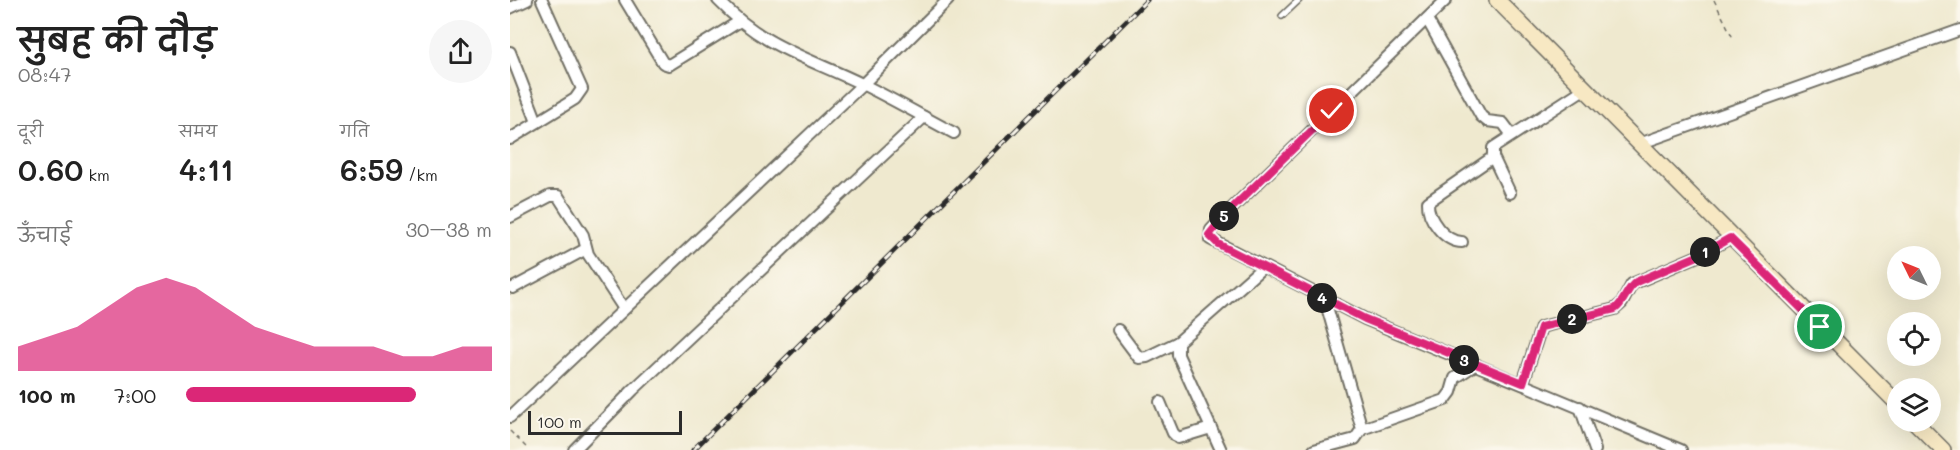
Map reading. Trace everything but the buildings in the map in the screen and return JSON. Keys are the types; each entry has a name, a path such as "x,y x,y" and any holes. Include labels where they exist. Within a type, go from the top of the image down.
{"main road":[{"path":"1497,0 1730,238 1887,393"},
{"path":"1925,432 1943,450"}],"street":[{"path":"510,8 527,0"},
{"path":"510,139 578,97 582,89 542,0"},
{"path":"625,0 663,63 669,65 740,21"},
{"path":"718,0 740,21 781,49 863,84 954,133"},
{"path":"510,417 863,84 948,0"},
{"path":"1446,0 1211,230 1209,235 1213,242 1376,324 1681,450"},
{"path":"1427,19 1481,116 1487,121 1503,123 1512,135"},
{"path":"1639,144 1960,30"},
{"path":"510,52 537,122"},
{"path":"1510,193 1493,157 1493,148 1584,89"},
{"path":"574,450 633,390 924,117"},
{"path":"1462,242 1449,241 1445,237 1428,210 1428,202 1493,157"},
{"path":"510,217 550,196 558,196 583,235 586,249 624,309"},
{"path":"1523,383 1541,327 1615,309 1622,303 1630,286 1636,282 1700,255 1730,238"},
{"path":"513,288 586,249"},
{"path":"1118,330 1139,358 1147,357 1178,342 1263,267"},
{"path":"1325,300 1362,429"},
{"path":"1178,342 1178,355 1221,450"},
{"path":"1314,450 1355,438 1362,429 1445,400 1452,392 1455,378 1476,364"},
{"path":"1160,402 1176,436 1181,438 1211,428"},
{"path":"1580,407 1595,450"}],"lane":[{"path":"1282,15 1299,0"}],"path":[{"path":"1714,0 1732,38"},
{"path":"510,431 529,450"}],"railway":[{"path":"693,450 1147,0"}],"route":[{"path":"1332,111 1211,230 1209,235 1213,242 1365,319 1523,383 1533,359 1541,327 1615,309 1622,303 1630,286 1636,282 1700,255 1730,238 1820,327"}]}
